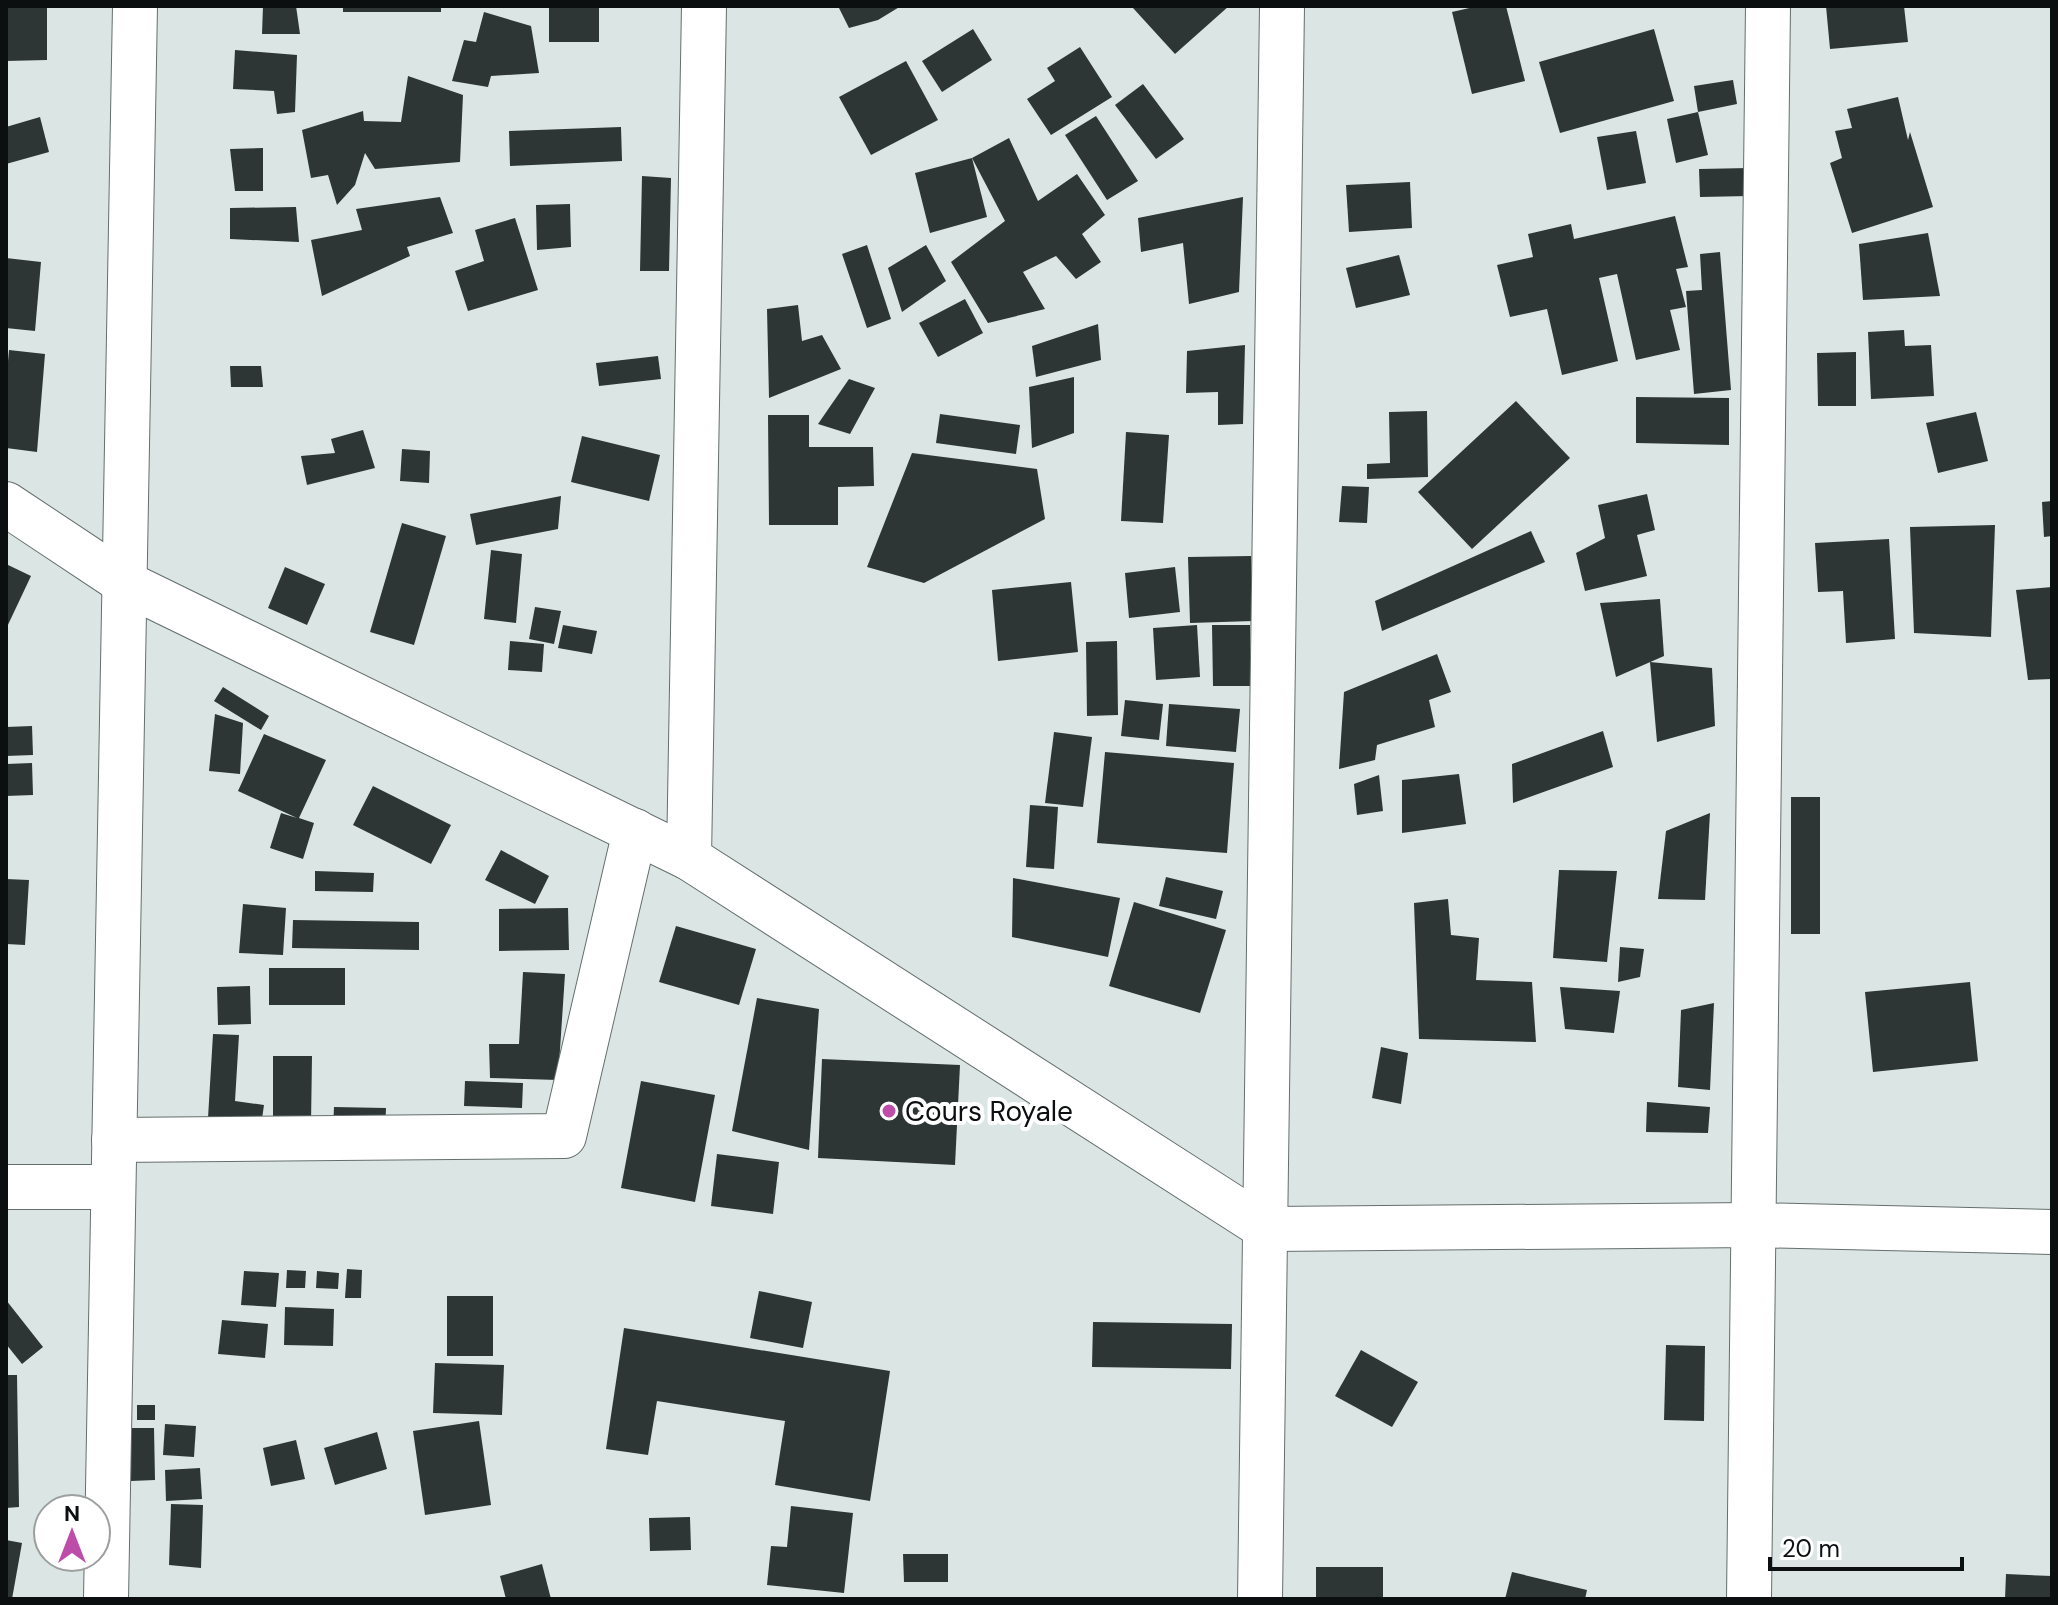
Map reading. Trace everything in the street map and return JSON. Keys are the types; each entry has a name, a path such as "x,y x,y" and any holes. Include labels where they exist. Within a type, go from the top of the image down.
{"street":[{"path":"106,1599 135,6"},
{"path":"689,858 704,6"},
{"path":"1260,1599 1282,6"},
{"path":"1749,1599 1768,6"},
{"path":"6,504 125,583 689,858 1267,1229 1753,1225 2052,1232"},
{"path":"114,1140 564,1136 635,831"},
{"path":"6,1187 113,1187"}],"building":[{"path":"6,6 47,6 47,60 6,61"},
{"path":"263,6 296,6 300,34 262,34"},
{"path":"343,6 441,6 441,12 343,12"},
{"path":"549,6 599,6 599,42 549,42"},
{"path":"838,6 901,6 878,20 849,28"},
{"path":"1229,6 1175,54 1133,8"},
{"path":"1478,6 1506,6 1525,81 1472,94 1452,12"},
{"path":"1826,6 1904,6 1908,42 1830,49"},
{"path":"484,12 531,26 539,73 491,76 488,87 452,81 464,40 476,42"},
{"path":"973,29 992,60 942,92 922,61"},
{"path":"1654,29 1674,101 1560,133 1539,62"},
{"path":"1080,47 1112,97 1051,135 1027,99 1055,81 1047,68"},
{"path":"235,50 297,55 295,112 277,114 274,91 233,89"},
{"path":"906,61 938,120 871,155 839,97"},
{"path":"408,76 463,95 460,162 375,169 365,153 355,185 337,205 328,175 311,178 302,130 363,111 364,121 401,122"},
{"path":"1733,80 1737,104 1698,112 1694,86"},
{"path":"1143,84 1184,139 1156,159 1115,105"},
{"path":"1898,97 1908,140 1910,132 1933,207 1852,233 1830,163 1842,158 1835,131 1852,128 1847,109"},
{"path":"1698,112 1708,155 1676,163 1667,119"},
{"path":"1096,116 1138,181 1107,200 1065,135"},
{"path":"40,117 49,152 6,164 6,127"},
{"path":"621,127 622,161 510,166 509,131"},
{"path":"1636,131 1646,183 1607,190 1597,137"},
{"path":"1009,138 1038,201 1077,174 1105,215 1082,234 1101,262 1076,279 1056,256 1023,272 1045,309 988,323 951,262 1005,221 972,158"},
{"path":"263,148 263,191 235,191 230,149"},
{"path":"972,158 987,217 930,233 915,173"},
{"path":"1749,168 1749,196 1700,197 1699,169"},
{"path":"642,176 671,178 669,271 640,271"},
{"path":"1410,182 1412,228 1349,232 1346,185"},
{"path":"440,197 453,233 407,247 410,256 322,296 311,240 362,230 356,209"},
{"path":"1243,197 1239,292 1189,304 1183,243 1141,252 1138,218"},
{"path":"570,204 571,247 537,250 536,205"},
{"path":"296,207 299,242 230,239 230,208"},
{"path":"1675,216 1688,267 1676,269 1686,307 1670,310 1680,350 1636,360 1617,274 1599,278 1618,361 1562,375 1547,309 1510,317 1497,265 1533,257 1528,234 1571,224 1574,239"},
{"path":"515,218 538,290 468,311 455,271 484,261 475,230"},
{"path":"1928,233 1940,296 1863,300 1859,244"},
{"path":"867,245 891,319 867,328 842,254"},
{"path":"926,245 946,281 902,312 888,268"},
{"path":"1720,252 1731,390 1694,394 1686,291 1702,290 1700,254"},
{"path":"1399,255 1410,295 1356,308 1346,268"},
{"path":"6,258 41,262 35,331 6,328"},
{"path":"965,299 983,333 938,357 919,323"},
{"path":"798,305 802,341 822,335 841,369 769,398 767,309"},
{"path":"1098,324 1101,360 1036,377 1032,346"},
{"path":"1904,330 1905,346 1931,345 1934,396 1871,399 1868,332"},
{"path":"1245,345 1243,424 1218,425 1218,392 1186,393 1187,351"},
{"path":"9,350 45,354 37,452 6,448"},
{"path":"1856,352 1856,406 1818,406 1817,353"},
{"path":"658,356 661,379 599,386 596,363"},
{"path":"230,366 261,366 263,387 231,387"},
{"path":"1074,377 1074,433 1032,448 1029,387"},
{"path":"849,379 875,388 850,434 818,424"},
{"path":"1636,397 1729,398 1729,445 1636,443"},
{"path":"1516,401 1570,458 1472,549 1418,492"},
{"path":"1427,411 1428,477 1367,479 1367,464 1390,463 1389,412"},
{"path":"1976,412 1988,461 1938,473 1926,423"},
{"path":"940,414 1020,425 1016,454 936,443"},
{"path":"768,415 809,415 809,447 873,447 874,486 838,487 838,525 769,525"},
{"path":"363,430 375,468 307,485 301,456 335,453 331,439"},
{"path":"1126,432 1169,435 1163,523 1121,521"},
{"path":"582,436 660,455 649,501 571,482"},
{"path":"402,449 430,451 429,483 400,481"},
{"path":"912,453 1037,469 1045,519 924,583 867,567"},
{"path":"1342,486 1369,487 1367,523 1339,522"},
{"path":"1647,494 1655,530 1637,535 1647,576 1585,591 1576,553 1605,538 1598,505"},
{"path":"561,496 558,529 476,545 470,514"},
{"path":"2052,501 2052,536 2044,537 2042,502"},
{"path":"402,523 446,536 414,645 370,632"},
{"path":"1995,525 1991,637 1914,633 1910,527"},
{"path":"1531,531 1545,562 1382,631 1375,601"},
{"path":"1889,539 1895,639 1846,643 1843,591 1818,592 1815,543"},
{"path":"491,550 522,554 516,623 484,619"},
{"path":"1251,556 1253,621 1190,623 1188,557"},
{"path":"6,564 31,576 6,629"},
{"path":"285,567 325,584 307,625 268,608"},
{"path":"1175,567 1180,612 1129,618 1125,573"},
{"path":"1071,582 1078,652 998,661 992,590"},
{"path":"2052,587 2052,679 2028,680 2016,590"},
{"path":"1660,599 1664,656 1616,677 1600,603"},
{"path":"535,607 561,611 554,644 529,639"},
{"path":"563,625 597,631 592,654 558,648"},
{"path":"1197,625 1200,677 1156,680 1153,628"},
{"path":"1212,625 1250,625 1250,686 1213,686"},
{"path":"510,641 544,644 542,672 508,670"},
{"path":"1117,641 1118,715 1087,716 1086,642"},
{"path":"1437,654 1451,692 1429,700 1435,727 1377,745 1375,760 1339,769 1344,692"},
{"path":"1650,662 1712,668 1715,726 1657,742"},
{"path":"223,687 269,716 261,730 214,701"},
{"path":"1125,700 1163,704 1159,740 1121,736"},
{"path":"1169,704 1240,709 1236,752 1166,746"},
{"path":"215,714 243,723 240,774 209,771"},
{"path":"32,726 33,755 6,756 6,727"},
{"path":"1603,731 1613,767 1513,803 1512,764"},
{"path":"1054,732 1092,737 1083,807 1045,803"},
{"path":"264,734 326,760 299,818 314,823 303,859 270,848 281,813 297,818 238,791"},
{"path":"1105,752 1234,763 1227,853 1097,843"},
{"path":"32,763 33,795 6,796 6,764"},
{"path":"1459,774 1466,824 1402,833 1402,780"},
{"path":"1379,775 1383,811 1357,815 1354,784"},
{"path":"373,786 451,825 431,864 353,825"},
{"path":"1791,797 1820,797 1820,934 1791,934"},
{"path":"1030,805 1058,807 1054,869 1026,867"},
{"path":"1710,813 1705,900 1658,899 1666,831"},
{"path":"501,850 549,876 535,904 485,880"},
{"path":"1559,870 1617,871 1607,962 1553,958"},
{"path":"315,871 374,873 373,892 315,891"},
{"path":"1166,877 1223,891 1216,919 1159,906"},
{"path":"1013,878 1120,898 1108,957 1012,937"},
{"path":"6,879 29,880 25,945 6,944"},
{"path":"1448,899 1451,935 1479,938 1476,980 1532,982 1536,1042 1419,1039 1414,903"},
{"path":"1134,902 1226,930 1200,1013 1109,986"},
{"path":"243,904 286,908 283,955 239,953"},
{"path":"568,908 569,950 499,951 499,909"},
{"path":"293,920 419,922 419,950 292,948"},
{"path":"676,926 756,949 739,1005 659,982"},
{"path":"1620,947 1644,949 1640,977 1618,982"},
{"path":"269,968 345,968 345,1005 269,1005"},
{"path":"523,972 565,974 558,1080 490,1078 489,1044 519,1044"},
{"path":"1970,982 1978,1061 1873,1072 1865,992"},
{"path":"250,986 251,1024 218,1025 217,987"},
{"path":"1560,987 1620,991 1614,1033 1565,1029"},
{"path":"757,998 819,1009 809,1150 732,1131"},
{"path":"1714,1003 1710,1090 1678,1087 1681,1010"},
{"path":"213,1034 239,1035 235,1101 264,1105 261,1126 208,1118"},
{"path":"1381,1047 1408,1053 1401,1104 1372,1098"},
{"path":"273,1056 312,1056 311,1124 273,1124"},
{"name":"Cours Royale","path":"822,1059 960,1065 955,1165 818,1158"},
{"path":"465,1081 523,1083 522,1108 464,1106"},
{"path":"641,1081 715,1095 695,1202 621,1188"},
{"path":"1647,1102 1710,1107 1708,1133 1646,1132"},
{"path":"334,1107 386,1108 385,1131 333,1130"},
{"path":"717,1154 779,1162 773,1214 711,1206"},
{"path":"347,1269 362,1270 361,1298 345,1298"},
{"path":"287,1270 306,1271 305,1288 286,1288"},
{"path":"244,1271 279,1273 276,1307 241,1305"},
{"path":"317,1271 339,1273 338,1289 316,1288"},
{"path":"759,1291 812,1302 803,1348 750,1338"},
{"path":"447,1296 493,1296 493,1356 447,1356"},
{"path":"6,1300 43,1347 22,1364 6,1344"},
{"path":"285,1307 334,1309 333,1346 284,1345"},
{"path":"222,1320 268,1324 265,1358 218,1354"},
{"path":"1093,1322 1232,1324 1231,1369 1092,1367"},
{"path":"624,1328 890,1371 870,1501 775,1485 785,1421 657,1401 648,1455 606,1449"},
{"path":"1666,1345 1705,1346 1704,1421 1664,1420"},
{"path":"1361,1350 1418,1382 1392,1427 1335,1396"},
{"path":"435,1363 504,1365 502,1415 433,1413"},
{"path":"6,1375 17,1375 19,1507 6,1508"},
{"path":"137,1405 155,1405 155,1420 137,1420"},
{"path":"479,1421 491,1505 425,1515 413,1431"},
{"path":"165,1424 196,1426 194,1457 163,1455"},
{"path":"131,1428 154,1428 155,1480 131,1481"},
{"path":"377,1432 387,1469 335,1485 324,1448"},
{"path":"296,1440 305,1479 271,1486 263,1448"},
{"path":"200,1468 202,1499 166,1501 165,1470"},
{"path":"171,1504 203,1505 201,1568 169,1565"},
{"path":"791,1506 853,1513 844,1593 767,1585 771,1546 787,1547"},
{"path":"690,1517 691,1550 650,1551 649,1518"},
{"path":"6,1540 22,1543 12,1599 6,1599"},
{"path":"903,1554 948,1554 948,1582 904,1582"},
{"path":"542,1564 551,1599 506,1599 500,1576"},
{"path":"1316,1567 1383,1567 1383,1599 1316,1599"},
{"path":"1512,1572 1587,1590 1585,1599 1505,1599"},
{"path":"2006,1574 2052,1576 2052,1599 2005,1599"}],"place":[{"name":"Cours Royale","path":"889,1111"}]}
